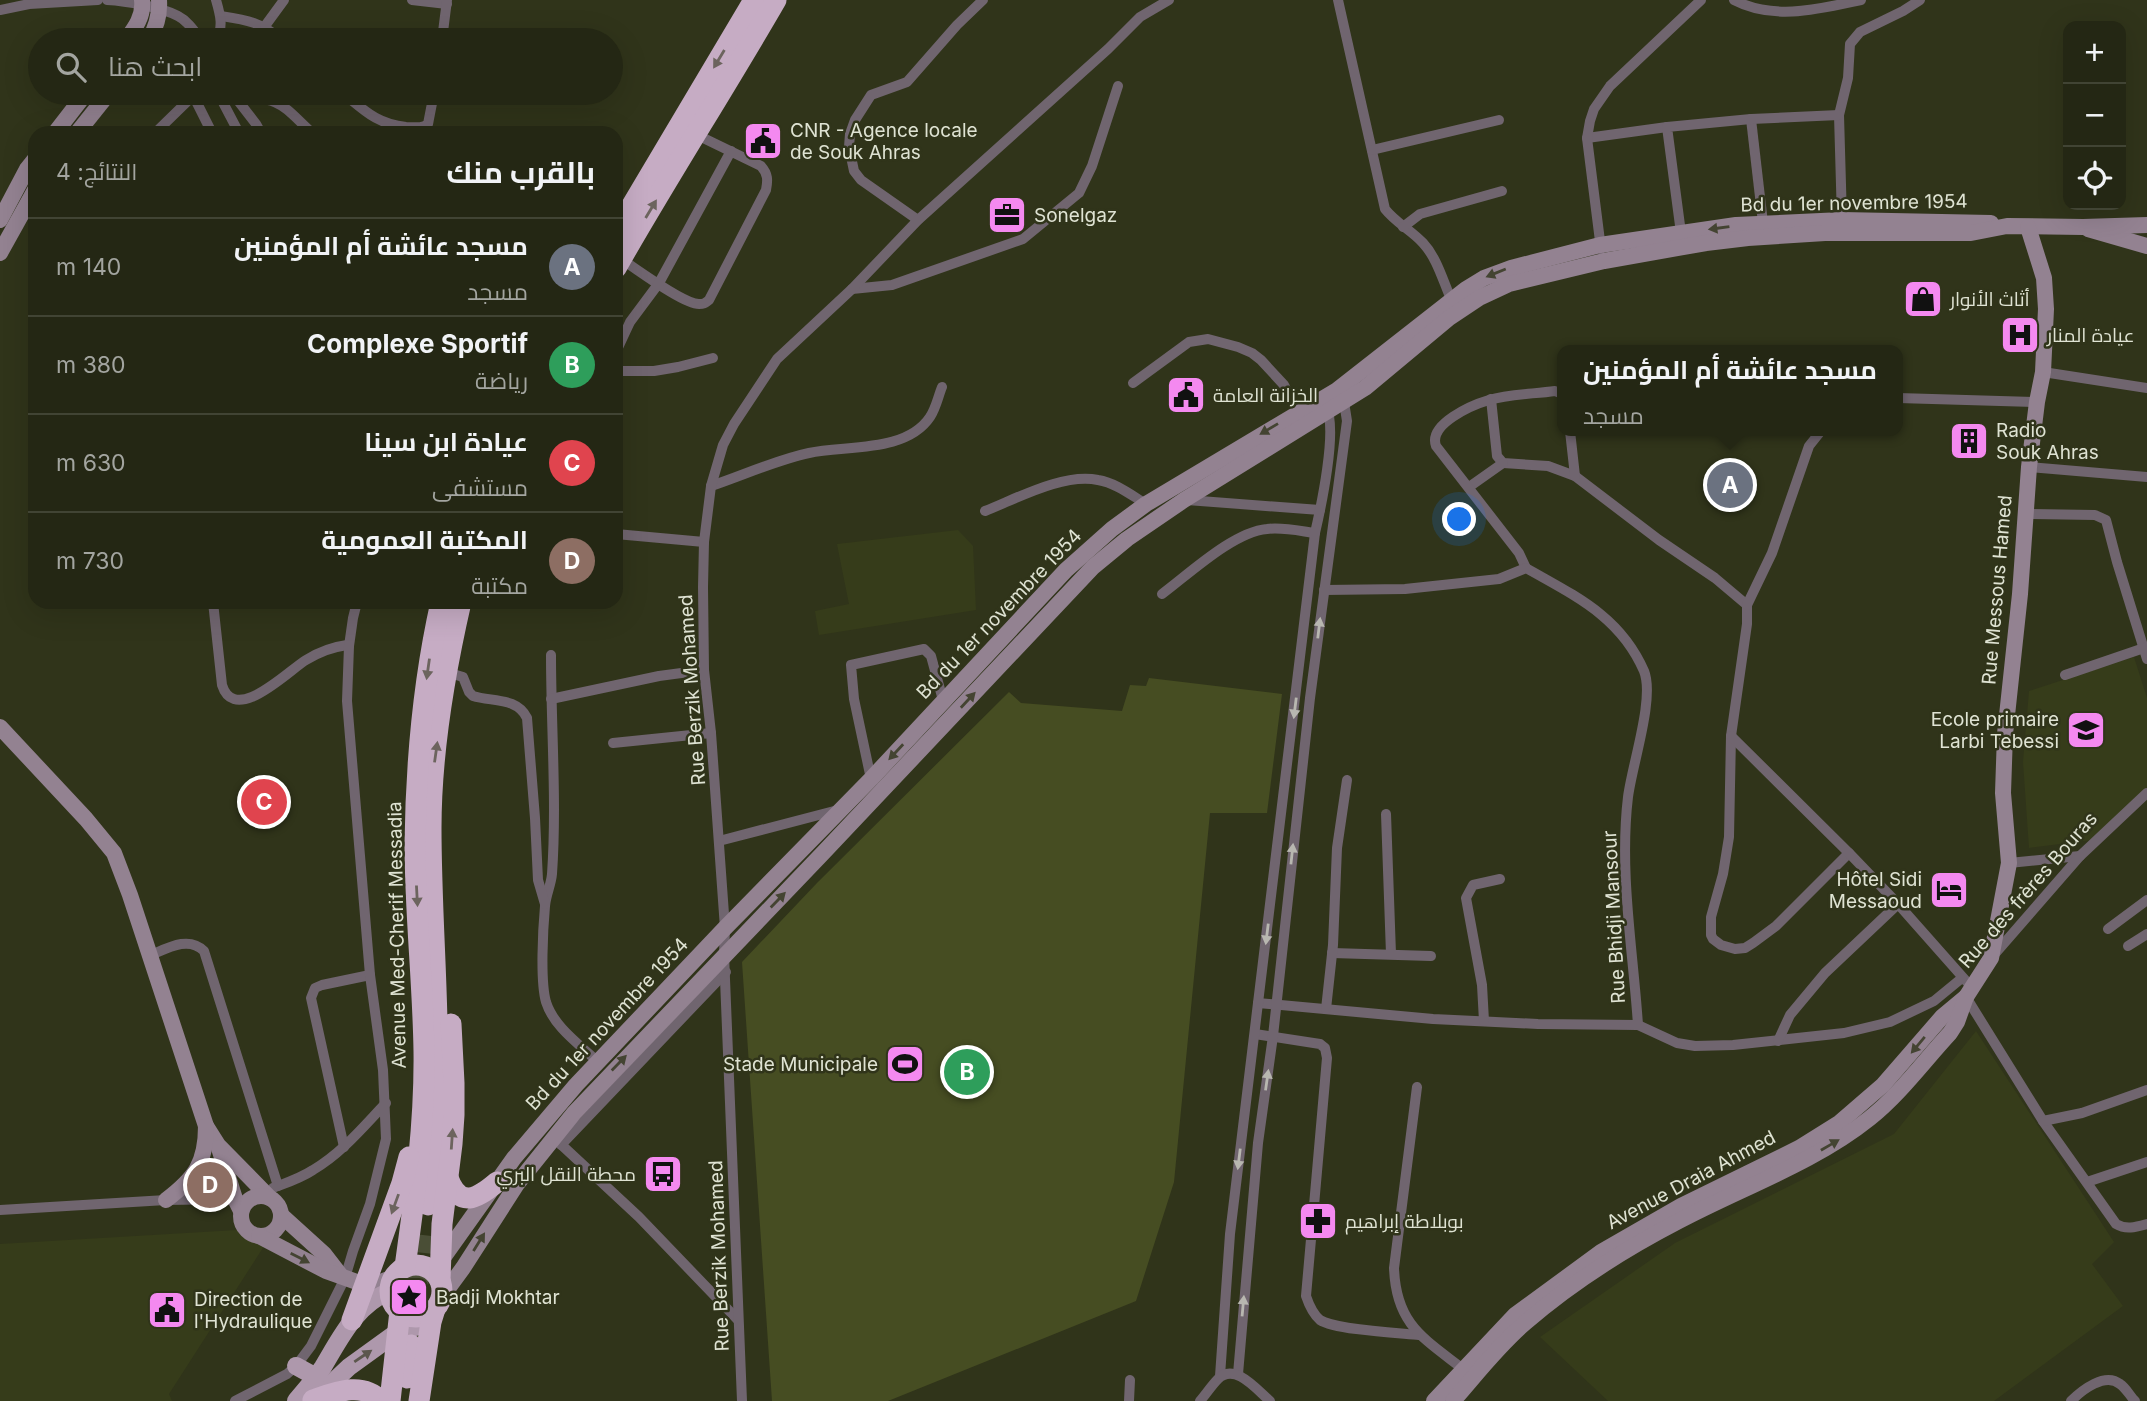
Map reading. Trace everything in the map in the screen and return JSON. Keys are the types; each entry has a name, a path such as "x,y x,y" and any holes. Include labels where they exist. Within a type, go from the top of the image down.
{"highway":[{"path":"623,220 754,0"},
{"path":"623,256 776,0"},
{"name":"Avenue Med-Cherif Messadia","path":"396,1278 421,1151 424,1052 415,845 421,718 430,650 439,609"},
{"path":"423,1235 434,1171 439,1096 432,855 433,772 446,672 460,609"},
{"path":"419,1401 436,1290 452,1144 454,1083 451,1022 436,946"},
{"path":"352,1320 408,1163 422,1090"},
{"path":"448,1178 455,1193 465,1198 484,1192 497,1182"},
{"path":"405,1401 404,1339 400,1311 391,1298 396,1278 414,1265 423,1266 436,1290"},
{"path":"400,1311 411,1316 424,1315 436,1290"},
{"path":"390,1401 404,1339"},
{"path":"307,1401 336,1391 357,1389 367,1391 381,1401"}],"main road":[{"path":"307,1401 316,1377 352,1320 396,1278"},
{"path":"307,1401 348,1367 404,1339 436,1290"},
{"path":"296,1366 316,1377"}],"street":[{"path":"0,10 98,0"},
{"path":"107,0 159,5 179,16 192,28"},
{"path":"216,0 219,28"},
{"path":"265,26 284,0"},
{"path":"412,0 447,2 444,28"},
{"path":"918,220 861,180 854,171 849,147 850,134 855,120 872,95 907,82 983,0"},
{"path":"1338,0 1385,209 1431,253 1451,299"},
{"path":"1602,253 1587,138 1594,109 1610,86 1701,0"},
{"path":"1734,0 1757,8 1791,13 1861,0"},
{"path":"1842,220 1839,115 1847,78 1850,44 1860,32 1920,0"},
{"name":"Rue Berzik Mohamed","path":"742,1401 724,954 726,928 704,670 704,542 712,486 723,445 777,359 852,289 918,220 1140,17 1164,1"},
{"path":"134,28 139,20 143,3"},
{"path":"154,28 159,5"},
{"path":"220,16 249,20 267,28"},
{"path":"852,289 892,285 1023,239 1079,193 1086,181 1118,86"},
{"path":"60,126 77,105"},
{"path":"83,126 100,105"},
{"path":"164,126 184,105"},
{"path":"199,105 209,126"},
{"path":"224,105 235,126"},
{"path":"241,105 257,126"},
{"path":"280,105 304,126"},
{"path":"358,105 378,121 393,126"},
{"path":"425,126 430,118 432,105"},
{"path":"1587,138 1751,119 1839,115"},
{"path":"1751,119 1763,223"},
{"path":"1372,150 1499,120"},
{"path":"376,126 378,121"},
{"path":"1667,127 1681,233"},
{"path":"623,265 697,304 706,303 716,289 768,183 766,172 761,166 695,134"},
{"path":"623,337 630,322 659,283 731,151"},
{"path":"0,220 28,168"},
{"path":"1403,227 1420,214 1502,191"},
{"path":"0,253 28,203"},
{"name":"Bd du 1er novembre 1954","path":"436,1290 497,1182 540,1127 598,1062 871,779 1066,570 1112,529 1151,501 1298,412 1325,405 1340,396 1451,299 1484,278 1511,268 1602,253 1681,233 1763,223 1842,220 1968,221 2007,226"},
{"path":"1238,1374 1258,1143 1273,1036 1324,590 1347,421 1340,396 1386,372 1449,318 1479,298 1509,284 1602,253 1825,233 1971,233 2007,226 2147,225"},
{"name":"Rue Messous Hamed","path":"1991,958 2009,863 2003,793 2004,734 2020,594 2036,402 2043,372 2046,291 2042,267 2028,227"},
{"path":"2083,227 2147,246"},
{"path":"1133,383 1189,342 1208,339 1238,347 1261,360 1284,385 1298,412"},
{"path":"623,370 678,368 713,358"},
{"path":"2043,372 2147,388"},
{"path":"712,486 793,457 879,445 900,439 929,419 942,387"},
{"path":"1324,590 1405,589 1472,582 1499,579 1526,568 1519,553 1436,446 1435,434 1460,413 1491,399 1557,392"},
{"path":"1903,398 2036,402"},
{"path":"1491,399 1497,456 1503,463"},
{"path":"557,1141 611,1072 1093,567 1184,499 1325,405 1329,441 1315,533 1230,1234 1220,1376"},
{"path":"1571,436 1575,475"},
{"path":"1818,436 1809,446 1772,553 1747,605 1747,624 1731,736 1729,836 1723,874 1711,917 1713,939 1721,945 1735,949 1745,948 1753,943 1776,926 1849,853"},
{"path":"1469,487 1503,463 1548,466 1575,475 1659,540 1715,578 1747,605"},
{"path":"2029,467 2147,477"},
{"path":"985,511 1062,481 1081,478 1099,480 1151,501 1184,499 1320,510"},
{"path":"2025,514 2095,515 2106,520 2146,651 2065,675"},
{"path":"1162,594 1229,544 1252,532 1278,528 1315,533"},
{"path":"623,535 704,542"},
{"name":"Rue Bhidji Mansour","path":"1526,568 1589,604 1606,617 1636,656 1645,674 1647,693 1628,794 1625,828 1625,861 1638,1025"},
{"path":"214,609 222,685 232,698 243,699 266,691 309,658 331,647 349,646"},
{"path":"235,1401 275,1381 296,1366 311,1346 353,1251 370,1204 386,1139 386,1103 370,975 346,701 349,646 356,609"},
{"path":"871,779 854,699 851,665 924,649 931,656 949,720"},
{"path":"551,655 552,875 545,904 543,981 547,1004 554,1018 598,1062"},
{"path":"551,699 659,676 704,670"},
{"path":"446,672 463,677 469,692 476,697 514,704 524,712 528,724 538,880 545,904"},
{"path":"0,727 114,853 206,1126 218,1145 243,1225 252,1235 259,1236 326,1271 366,1285 396,1278"},
{"path":"613,743 711,733"},
{"path":"1731,736 1898,904 1967,987 2043,1121 2116,1224 2122,1228 2147,1224"},
{"path":"1326,1009 1332,953 1337,848 1347,780"},
{"path":"533,790 552,788"},
{"name":"Rue des frères Bouras","path":"1967,987 2080,856 2147,793"},
{"path":"719,841 841,809"},
{"path":"1386,814 1391,954"},
{"path":"2009,863 2080,856"},
{"path":"1484,1021 1482,985 1466,898 1473,884 1500,879"},
{"path":"2108,929 2147,900"},
{"path":"1778,1041 1790,1015 1825,973 1898,904"},
{"path":"2128,946 2147,934"},
{"path":"149,956 186,943 204,951 271,1192 281,1215 278,1228 273,1233 259,1236"},
{"path":"1332,953 1431,956"},
{"path":"436,1290 463,1268 517,1184 726,972"},
{"path":"344,1147 311,998 314,989 322,985 370,975"},
{"path":"1258,1003 1484,1021 1638,1025 1677,1043 1695,1046 1778,1041 1844,1033 1890,1022 1967,987"},
{"name":"Avenue Draia Ahmed","path":"1453,1401 1514,1334 1552,1301 1632,1247 1839,1123 1883,1085 1967,987"},
{"path":"1255,1034 1320,1044 1326,1051 1306,1296 1308,1303 1320,1320 1328,1323 1419,1335"},
{"path":"1417,1087 1394,1284 1399,1302 1419,1335 1463,1369"},
{"path":"2043,1121 2082,1113 2147,1090"},
{"path":"0,1210 166,1200 244,1206 252,1198 264,1196 311,1172 344,1147 386,1103"},
{"path":"166,1200 183,1188 194,1175 206,1145 206,1126"},
{"path":"557,1141 639,1217 738,1320"},
{"path":"218,1145 271,1192"},
{"path":"2087,1182 2147,1162"},
{"name":"Avenue Draia Ahmed","path":"1434,1401 1515,1315 1580,1266 1681,1206 1735,1186"},
{"path":"281,1215 324,1254 343,1277"},
{"path":"1200,1401 1220,1376 1228,1373 1238,1374 1270,1401"},
{"path":"1129,1401 1130,1380"},
{"path":"2071,1401 2081,1391 2106,1380 2119,1382 2135,1401"}],"shaded area":[{"path":"958,530 973,546 976,610 819,635 815,611 849,604 837,544"},
{"name":"Ecole primaire Larbi Tebessi","path":"2134,657 2147,698 2147,797 2092,840 2029,848 2023,762 2029,691"},
{"path":"1149,678 1282,694 1267,813 1210,813 1174,1182 1136,1301 888,1401 772,1401 742,962 817,883 1009,692 1021,703 1122,711 1130,685 1146,686"},
{"path":"1976,1031 2114,1242 2092,1264 2123,1306 1994,1401 1608,1401 1540,1337 1675,1243 1894,1134"},
{"path":"254,1229 268,1240 169,1394 172,1401 0,1401 0,1244"}],"tunnel":[{"path":"411,1345 423,1235"}],"place":[{"name":"CNR - Agence locale de Souk Ahras","path":"763,141"},
{"name":"Sonelgaz","path":"1007,215"},
{"name":"أثاث الأنوار","path":"1923,299"},
{"name":"عيادة المنار","path":"2020,335"},
{"name":"الخزانة العامة","path":"1186,395"},
{"name":"Radio Souk Ahras","path":"1969,441"},
{"name":"مسجد عائشة أم المؤمنين","path":"1730,485"},
{"name":"Ecole primaire Larbi Tebessi","path":"2086,730"},
{"name":"عيادة ابن سينا","path":"264,802"},
{"name":"Hôtel Sidi Messaoud","path":"1949,890"},
{"name":"Stade Municipale","path":"905,1064"},
{"name":"Complexe Sportif","path":"967,1072"},
{"name":"محطة النقل البري","path":"663,1174"},
{"name":"المكتبة العمومية","path":"210,1185"},
{"name":"بوبلاطة إبراهيم","path":"1318,1221"},
{"name":"Badji Mokhtar","path":"409,1297"},
{"name":"Direction de l'Hydraulique","path":"167,1310"}]}
